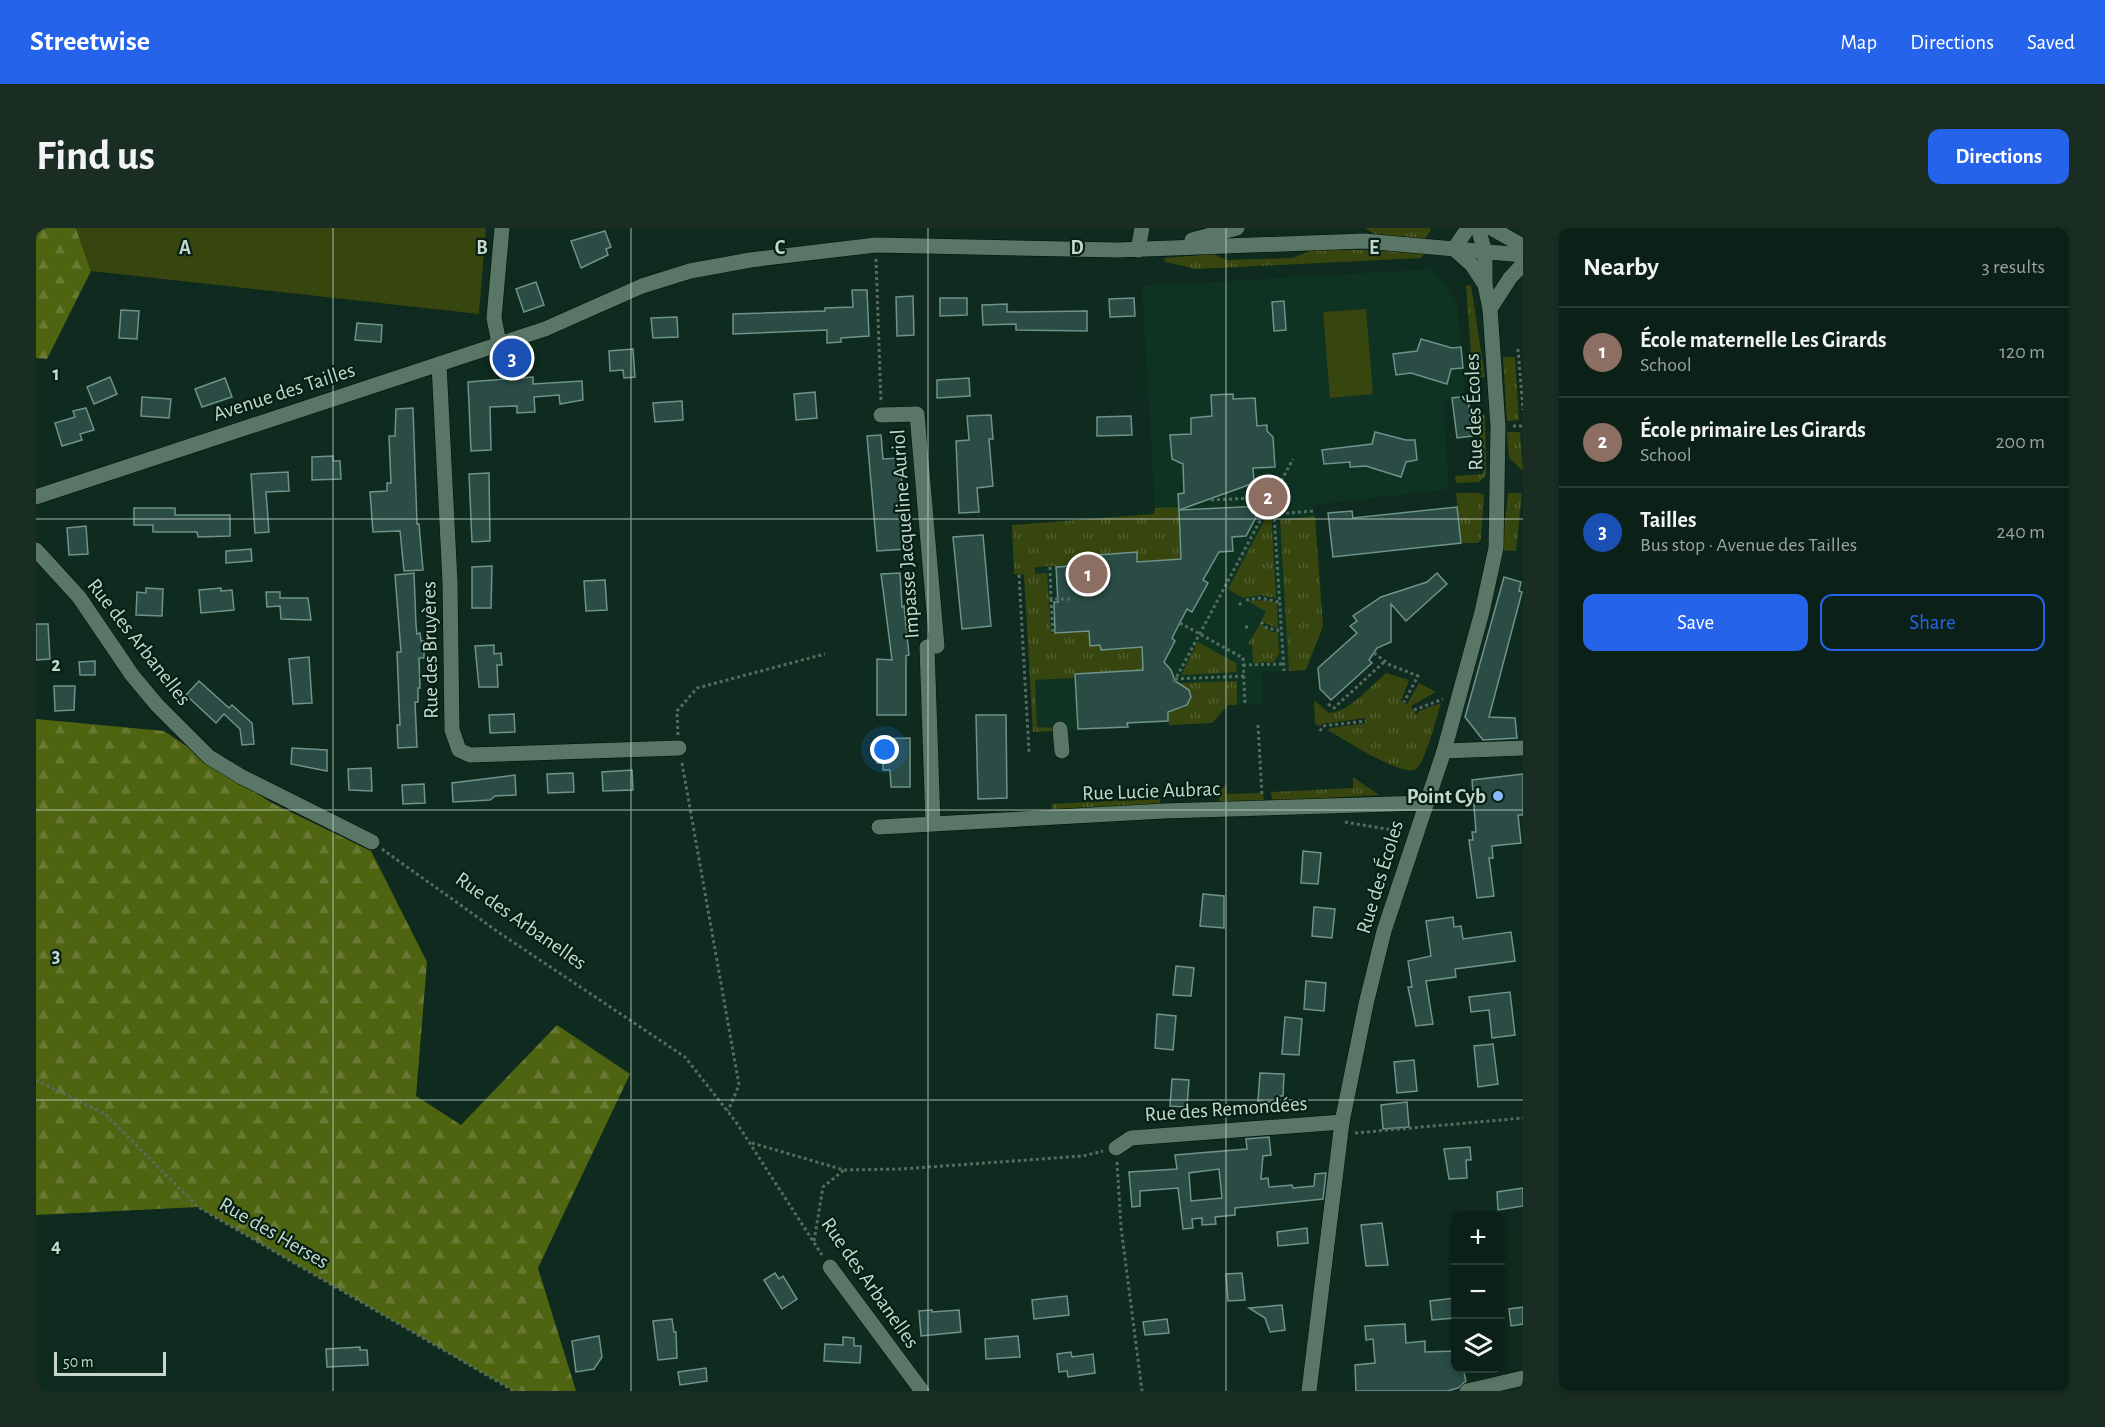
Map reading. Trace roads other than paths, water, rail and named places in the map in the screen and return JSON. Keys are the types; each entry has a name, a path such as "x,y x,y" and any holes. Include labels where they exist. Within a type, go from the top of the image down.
{"street":[{"path":"499,343 494,318 502,228"},
{"path":"1138,250 1142,228"},
{"path":"1166,247 1237,228"},
{"path":"1454,249 1468,228"},
{"name":"Rue des Écoles","path":"1309,1391 1342,1128 1384,931 1444,751 1482,612 1496,548 1499,458 1490,309 1485,285 1485,252 1478,228"},
{"path":"1491,228 1523,246"},
{"path":"1166,247 1360,235 1454,249 1523,255"},
{"name":"Avenue des Tailles","path":"36,497 545,329 632,290 690,272 750,260 876,245 1138,250 1166,247"},
{"name":"Rue des Écoles","path":"1454,249 1472,265 1485,285"},
{"path":"1490,309 1510,278 1523,264"},
{"name":"Rue des Bruyères","path":"439,364 450,582 452,730 459,750 470,755 679,748"},
{"name":"Impasse Jacqueline Auriol","path":"881,415 917,414 937,646 927,647 933,823"},
{"name":"Rue des Arbanelles","path":"36,550 79,597 132,675 157,705 209,757 242,777 372,842"},
{"path":"1060,729 1062,751"},
{"path":"1444,751 1523,748"},
{"name":"Rue Lucie Aubrac","path":"879,827 1164,811 1425,803"},
{"name":"Rue des Remondées","path":"1116,1148 1131,1138 1342,1128"},
{"name":"Rue des Arbanelles","path":"830,1267 922,1391"},
{"path":"1467,1391 1523,1378"}],"place":[{"name":"Tailles","path":"512,358"},
{"name":"École primaire Les Girards","path":"1268,497"},
{"name":"École maternelle Les Girards","path":"1088,574"},
{"name":"Point Cyb","path":"1498,796"}]}
